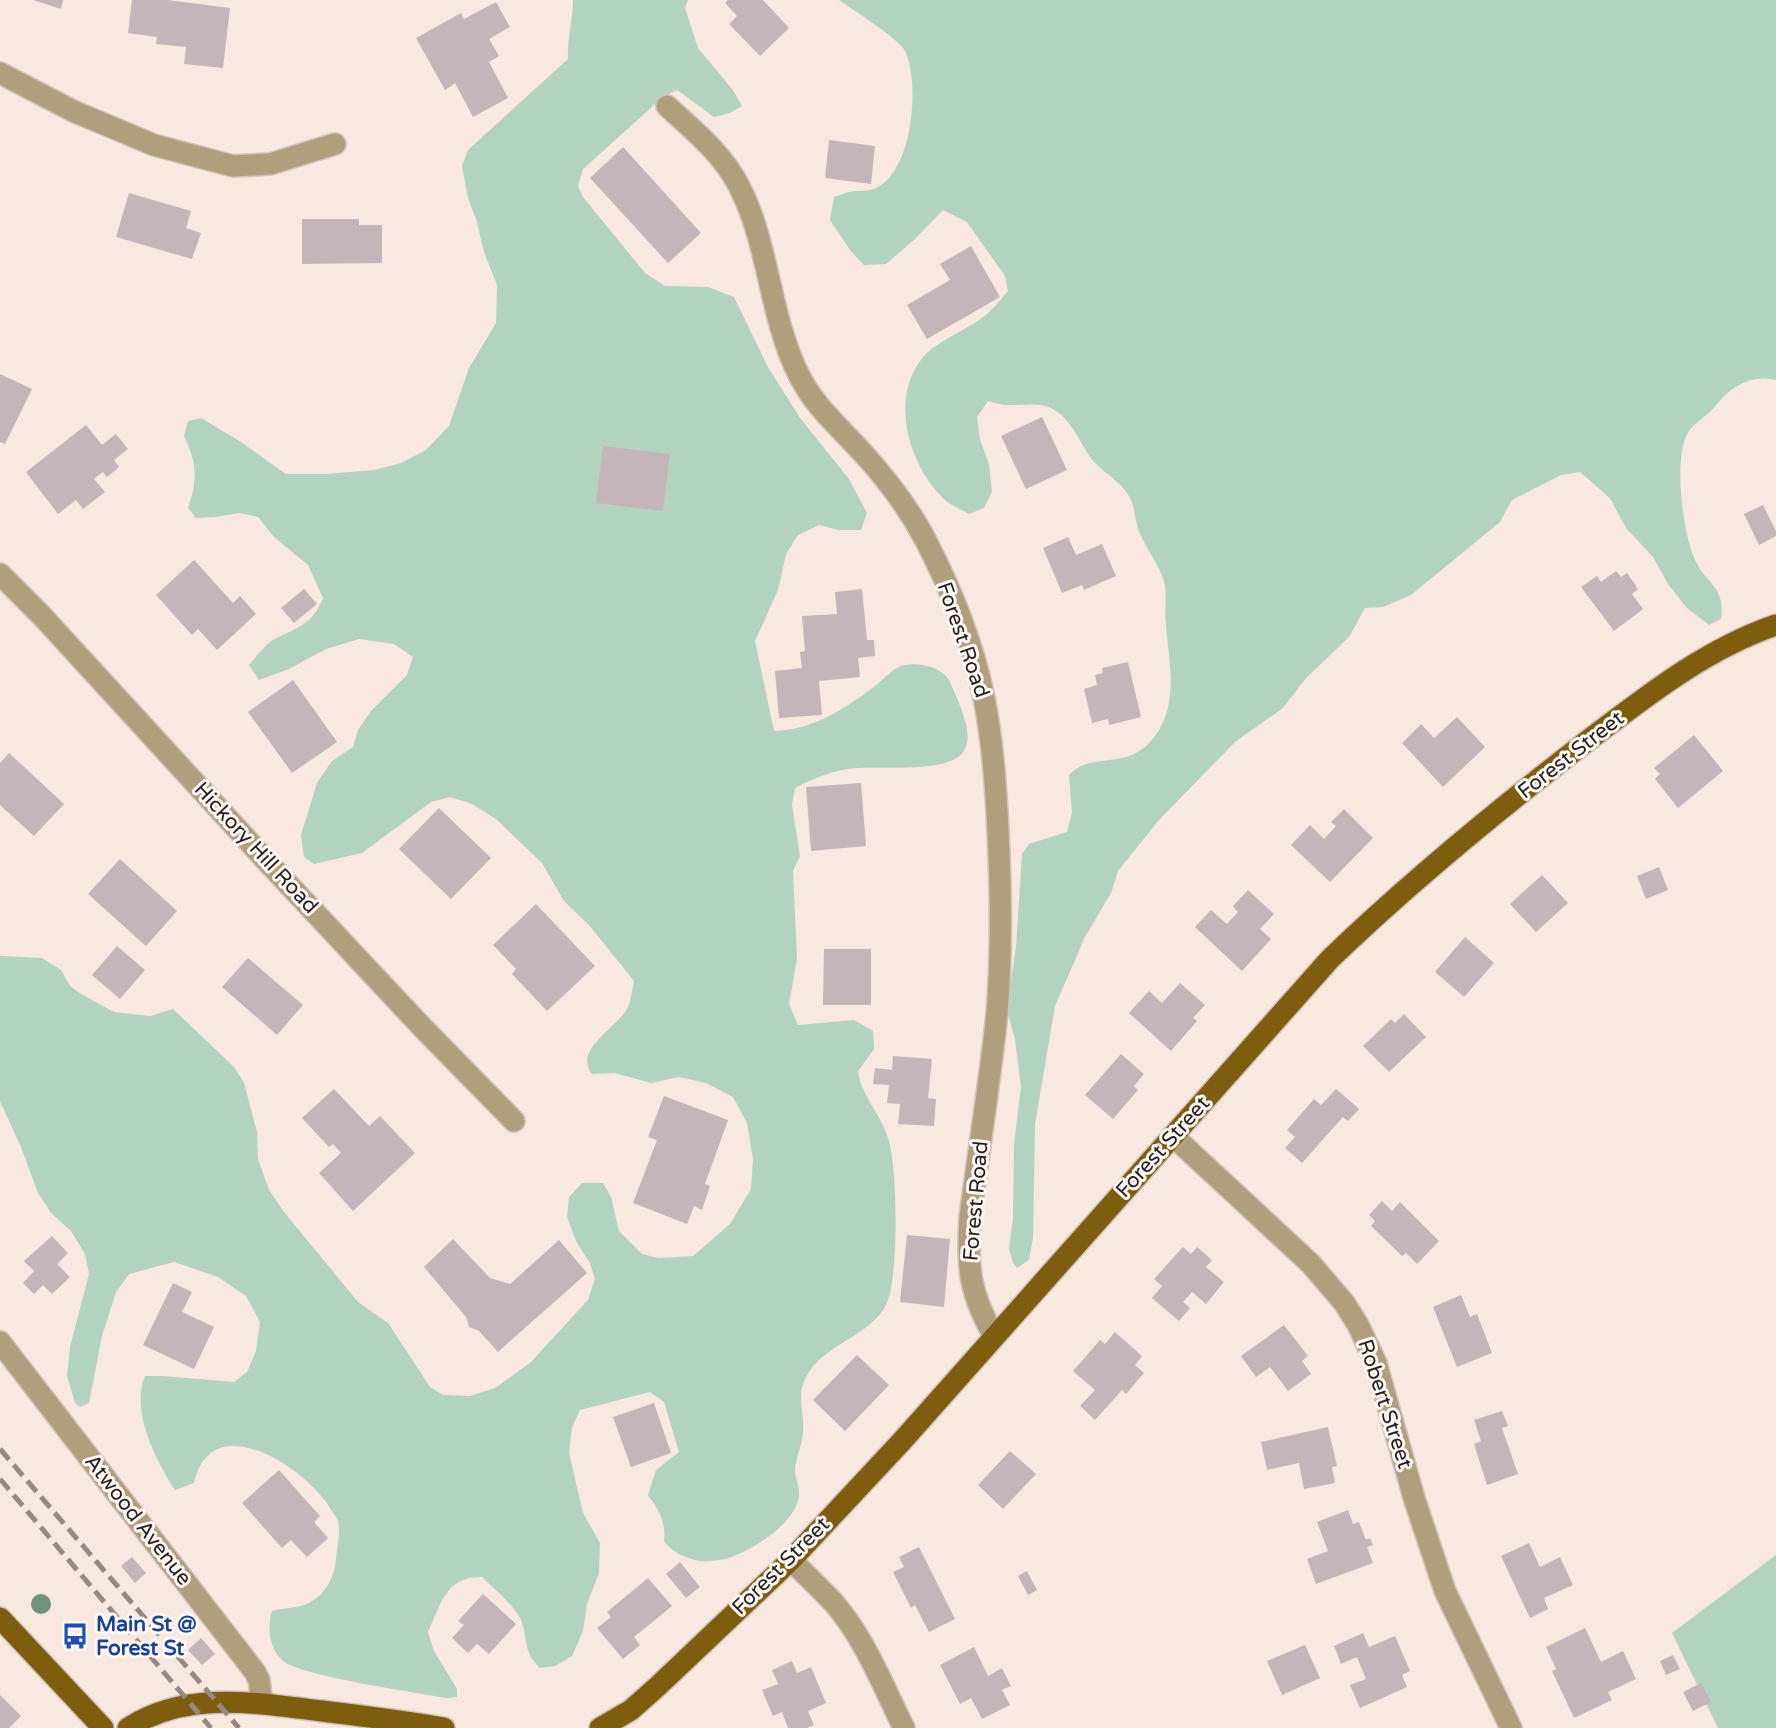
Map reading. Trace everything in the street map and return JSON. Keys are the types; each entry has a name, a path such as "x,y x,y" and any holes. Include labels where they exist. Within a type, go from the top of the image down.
{"main road":[{"name":"Forest Street","path":"600,1728 631,1710 791,1560 903,1440 1330,959 1426,871 1644,698 1704,657 1776,625"},
{"path":"0,1618 103,1728"},
{"path":"128,1728 151,1715 191,1704 215,1701 261,1703 444,1728"}],"street":[{"path":"0,73 73,111 154,145 233,166 270,164 335,144"},
{"name":"Forest Road","path":"667,106 715,151 739,186 796,370 816,402 884,478 910,513 926,541 958,614 977,670 989,722 997,799 1001,875 1000,943 997,1011 968,1250 975,1298 994,1336"},
{"name":"Hickory Hill Road","path":"0,574 42,616 422,1027 514,1121"},
{"name":"Robert Street","path":"1173,1136 1311,1265 1345,1304 1358,1325 1376,1363 1424,1533 1445,1591 1511,1728"},
{"name":"Atwood Avenue","path":"0,1342 255,1672 259,1680 261,1703"},
{"path":"791,1560 834,1603 848,1623 864,1648 904,1728"}],"green space":[{"path":"573,0 688,0 685,8 698,48 732,89 742,106 730,113 714,117 677,90 663,97 583,169 578,186 583,197 645,273 665,286 708,287 734,297 768,367 800,418 849,479 867,513 861,530 839,530 819,525 798,535 786,554 778,590 755,641 774,731 802,727 828,717 897,668 918,664 932,667 948,678 958,700 968,735 964,751 945,763 848,769 824,775 795,788 792,805 800,856 793,871 797,959 789,1004 798,1025 854,1020 873,1031 874,1049 858,1071 863,1089 888,1138 894,1171 896,1218 892,1283 884,1309 865,1328 818,1361 809,1372 802,1388 803,1433 795,1470 799,1493 796,1506 773,1533 741,1553 710,1561 685,1557 664,1541 661,1516 648,1495 656,1470 679,1452 664,1402 650,1392 580,1410 572,1427 569,1453 583,1513 600,1543 599,1573 587,1604 583,1631 572,1656 555,1666 540,1668 530,1655 520,1618 502,1596 482,1577 460,1581 446,1594 428,1632 434,1651 457,1689 457,1697 446,1698 311,1672 283,1661 270,1638 272,1611 305,1605 315,1600 328,1584 334,1572 338,1545 337,1518 318,1492 301,1476 259,1451 238,1446 219,1448 204,1460 194,1483 175,1490 153,1450 143,1420 141,1404 145,1376 234,1382 247,1372 256,1351 260,1322 246,1296 218,1277 174,1262 129,1274 116,1292 102,1336 89,1403 80,1407 75,1403 67,1376 70,1347 89,1274 85,1254 71,1231 51,1213 38,1193 0,1101 0,956 42,958 61,970 70,986 114,1012 150,1016 173,1009 234,1067 244,1083 257,1132 258,1159 269,1190 358,1302 388,1323 430,1387 443,1395 470,1396 495,1388 530,1363 588,1300 595,1279 567,1217 569,1197 582,1183 603,1183 611,1197 619,1231 642,1254 659,1258 693,1256 730,1224 751,1189 753,1159 747,1123 733,1097 706,1083 679,1077 651,1083 615,1073 592,1074 588,1056 598,1040 627,1009 634,981 589,925 564,901 542,863 496,819 472,804 450,797 431,802 362,853 314,864 304,857 301,835 317,783 332,761 353,747 358,730 371,711 407,675 413,657 394,644 359,639 326,649 289,669 259,680 249,665 270,642 309,620 323,598 308,565 274,537 258,517 240,513 196,518 188,508 195,471 192,454 184,436 188,421 201,418 286,474 374,470 401,463 426,450 449,426 469,368 496,323 497,285 468,198 462,166 468,150 568,59"},
{"path":"839,0 1776,0 1776,380 1750,380 1728,392 1689,431 1681,458 1681,496 1687,534 1696,562 1718,593 1722,608 1721,619 1709,625 1687,608 1668,584 1653,557 1626,528 1610,498 1580,472 1561,475 1512,500 1500,522 1411,595 1383,607 1365,608 1349,637 1306,678 1283,708 1235,742 1159,820 1118,871 1111,893 1085,937 1055,1006 1035,1124 1033,1238 1029,1260 1017,1268 1009,1249 1013,1218 1014,1144 1021,1087 1015,1040 1007,1009 1016,947 1022,854 1029,844 1067,832 1072,812 1069,775 1090,763 1137,753 1159,730 1169,705 1170,692 1166,595 1160,572 1139,531 1128,494 1094,462 1068,422 1056,411 1039,405 1004,405 988,401 977,417 980,440 989,464 992,492 984,508 969,514 951,505 930,483 920,466 907,429 905,409 913,372 929,351 982,318 1008,291 1005,276 967,222 943,210 886,264 864,265 850,250 830,220 834,197 876,188 889,178 906,145 912,103 912,82 904,49 884,31"},
{"path":"1776,1555 1776,1728 1718,1728 1672,1633"}],"building":[{"path":"33,0 63,0 61,9"},
{"path":"132,0 167,0 230,8 223,68 184,64 186,47 156,44 157,37 128,33"},
{"path":"728,0 763,0 789,28 760,56 729,24 737,16 725,3"},
{"path":"496,2 510,27 489,39 499,56 489,62 508,98 473,117 455,83 445,90 416,38 461,13 464,19"},
{"path":"829,140 875,146 871,184 825,178"},
{"path":"623,147 701,233 668,263 590,178"},
{"path":"129,193 191,211 186,228 201,233 192,259 116,237"},
{"path":"302,219 359,219 359,225 382,225 382,263 302,264"},
{"path":"971,246 1000,297 927,339 907,305 950,280 940,264"},
{"path":"0,374 32,389 5,444 0,442"},
{"path":"1042,417 1067,470 1026,489 1001,436"},
{"path":"86,425 102,445 116,434 128,449 114,460 119,467 107,477 103,472 94,479 105,492 83,509 76,500 58,514 26,472"},
{"path":"603,446 670,454 663,511 596,503"},
{"path":"1763,505 1776,536 1759,545 1744,514"},
{"path":"1068,537 1076,555 1102,544 1116,576 1084,590 1082,585 1062,593 1043,548"},
{"path":"194,560 233,603 240,596 256,614 217,650 198,629 192,635 156,595"},
{"path":"1616,571 1621,577 1627,573 1638,589 1632,594 1643,609 1614,631 1581,587 1597,576 1601,582"},
{"path":"304,589 317,604 294,623 281,608"},
{"path":"862,589 867,640 874,640 875,656 858,658 860,677 819,681 822,715 779,718 775,671 802,668 800,652 805,651 802,616 837,614 835,592"},
{"path":"1128,662 1141,717 1109,725 1108,719 1092,723 1084,689 1097,685 1095,675 1103,673 1102,668"},
{"path":"293,680 337,742 292,773 248,712"},
{"path":"1457,717 1485,747 1443,787 1402,743 1421,724 1434,738"},
{"path":"1694,735 1723,771 1678,808 1655,779 1660,774 1654,768"},
{"path":"9,753 64,804 34,836 0,805 0,763"},
{"path":"861,783 866,846 811,851 806,787"},
{"path":"439,808 491,858 451,899 399,849"},
{"path":"1344,809 1373,838 1330,882 1291,845 1310,825 1324,839 1336,826 1331,822"},
{"path":"120,859 177,911 146,946 88,894"},
{"path":"1659,867 1668,890 1646,899 1637,876"},
{"path":"1542,875 1568,903 1536,932 1510,904"},
{"path":"1248,890 1274,914 1260,929 1271,939 1242,971 1195,927 1211,910 1227,924 1238,912 1233,906"},
{"path":"536,904 595,966 547,1011 512,974 516,969 493,945"},
{"path":"1465,937 1494,963 1464,997 1435,972"},
{"path":"117,946 145,970 120,999 92,975"},
{"path":"824,949 871,949 871,1005 823,1005"},
{"path":"248,958 303,1005 277,1035 222,987"},
{"path":"1180,983 1205,1005 1193,1018 1197,1021 1171,1051 1129,1013 1149,991 1162,1003"},
{"path":"1404,1014 1426,1037 1389,1072 1363,1046 1391,1019 1395,1023"},
{"path":"1121,1054 1144,1074 1134,1086 1138,1090 1113,1119 1085,1095"},
{"path":"893,1056 932,1059 928,1098 936,1099 934,1126 898,1124 900,1104 887,1103 889,1085 873,1084 875,1068 892,1070"},
{"path":"334,1089 369,1126 380,1116 415,1153 353,1211 319,1173 341,1153 333,1144 329,1147 302,1118"},
{"path":"1336,1089 1359,1109 1348,1121 1343,1117 1302,1163 1285,1148 1295,1137 1287,1130 1314,1099 1321,1105"},
{"path":"664,1096 728,1120 705,1184 710,1186 702,1210 694,1206 687,1224 633,1203 657,1140 648,1137"},
{"path":"1382,1201 1392,1211 1400,1202 1439,1241 1417,1264 1406,1253 1402,1256 1371,1226 1375,1221 1369,1215"},
{"path":"907,1235 950,1239 944,1307 900,1302"},
{"path":"52,1236 68,1253 57,1264 70,1277 52,1294 43,1285 34,1294 23,1283 34,1271 24,1261"},
{"path":"453,1239 490,1278 510,1284 559,1240 587,1273 498,1352 479,1331 469,1327 466,1317 424,1267"},
{"path":"1183,1247 1191,1254 1197,1247 1212,1260 1206,1267 1224,1282 1206,1304 1192,1292 1183,1302 1190,1308 1179,1321 1152,1298 1162,1286 1154,1279"},
{"path":"173,1283 192,1292 182,1312 214,1327 194,1369 143,1345"},
{"path":"1461,1295 1470,1317 1477,1314 1492,1353 1457,1367 1433,1307"},
{"path":"1284,1325 1308,1356 1302,1361 1311,1374 1288,1391 1270,1367 1256,1377 1241,1356"},
{"path":"1115,1332 1142,1356 1135,1365 1144,1373 1126,1394 1122,1390 1095,1420 1080,1406 1095,1390 1073,1371 1100,1340 1105,1344"},
{"path":"857,1355 889,1385 845,1431 813,1400"},
{"path":"654,1403 671,1453 631,1467 613,1417"},
{"path":"1502,1411 1508,1426 1502,1428 1518,1474 1487,1485 1474,1444 1481,1441 1474,1420"},
{"path":"1328,1427 1337,1466 1332,1467 1335,1483 1304,1489 1299,1463 1267,1470 1261,1442"},
{"path":"1010,1451 1036,1474 1003,1509 978,1485"},
{"path":"279,1470 320,1516 314,1522 328,1538 307,1557 291,1540 282,1548 242,1503"},
{"path":"1348,1510 1353,1524 1359,1522 1366,1540 1370,1538 1373,1545 1367,1547 1373,1563 1316,1584 1307,1559 1328,1551 1317,1522"},
{"path":"1529,1543 1540,1567 1560,1557 1573,1585 1544,1598 1548,1609 1530,1618 1501,1556"},
{"path":"919,1547 955,1619 929,1632 915,1605 911,1608 893,1572 904,1567 899,1557"},
{"path":"132,1557 146,1573 135,1583 121,1566"},
{"path":"680,1562 700,1587 686,1598 666,1574"},
{"path":"1027,1571 1037,1590 1028,1595 1018,1576"},
{"path":"648,1578 672,1606 634,1637 640,1645 623,1659 597,1628 611,1617 607,1612"},
{"path":"483,1594 516,1624 489,1654 477,1644 468,1653 452,1638 464,1625 458,1621"},
{"path":"1585,1628 1601,1662 1623,1651 1636,1679 1608,1692 1612,1700 1574,1718 1552,1671 1556,1669 1546,1647"},
{"path":"1363,1633 1369,1647 1395,1636 1410,1671 1402,1675 1407,1687 1360,1708 1350,1685 1366,1679 1357,1657 1341,1664 1334,1646"},
{"path":"201,1638 215,1654 202,1665 188,1650"},
{"path":"1305,1645 1320,1678 1282,1695 1267,1661"},
{"path":"974,1647 988,1676 1002,1668 1011,1686 1002,1690 1010,1705 982,1719 971,1698 960,1704 940,1665"},
{"path":"1673,1655 1680,1669 1666,1675 1660,1661"},
{"path":"792,1661 797,1673 811,1667 826,1703 808,1711 814,1725 807,1728 788,1728 782,1712 773,1716 762,1690 778,1684 772,1670"},
{"path":"1701,1683 1711,1702 1693,1711 1683,1692"},
{"path":"0,1695 21,1716 9,1728 0,1728"}],"railway":[{"path":"0,1449 239,1728"},
{"path":"0,1479 211,1728"}],"place":[{"name":"Main St @ Forest St","path":"75,1636"}]}
